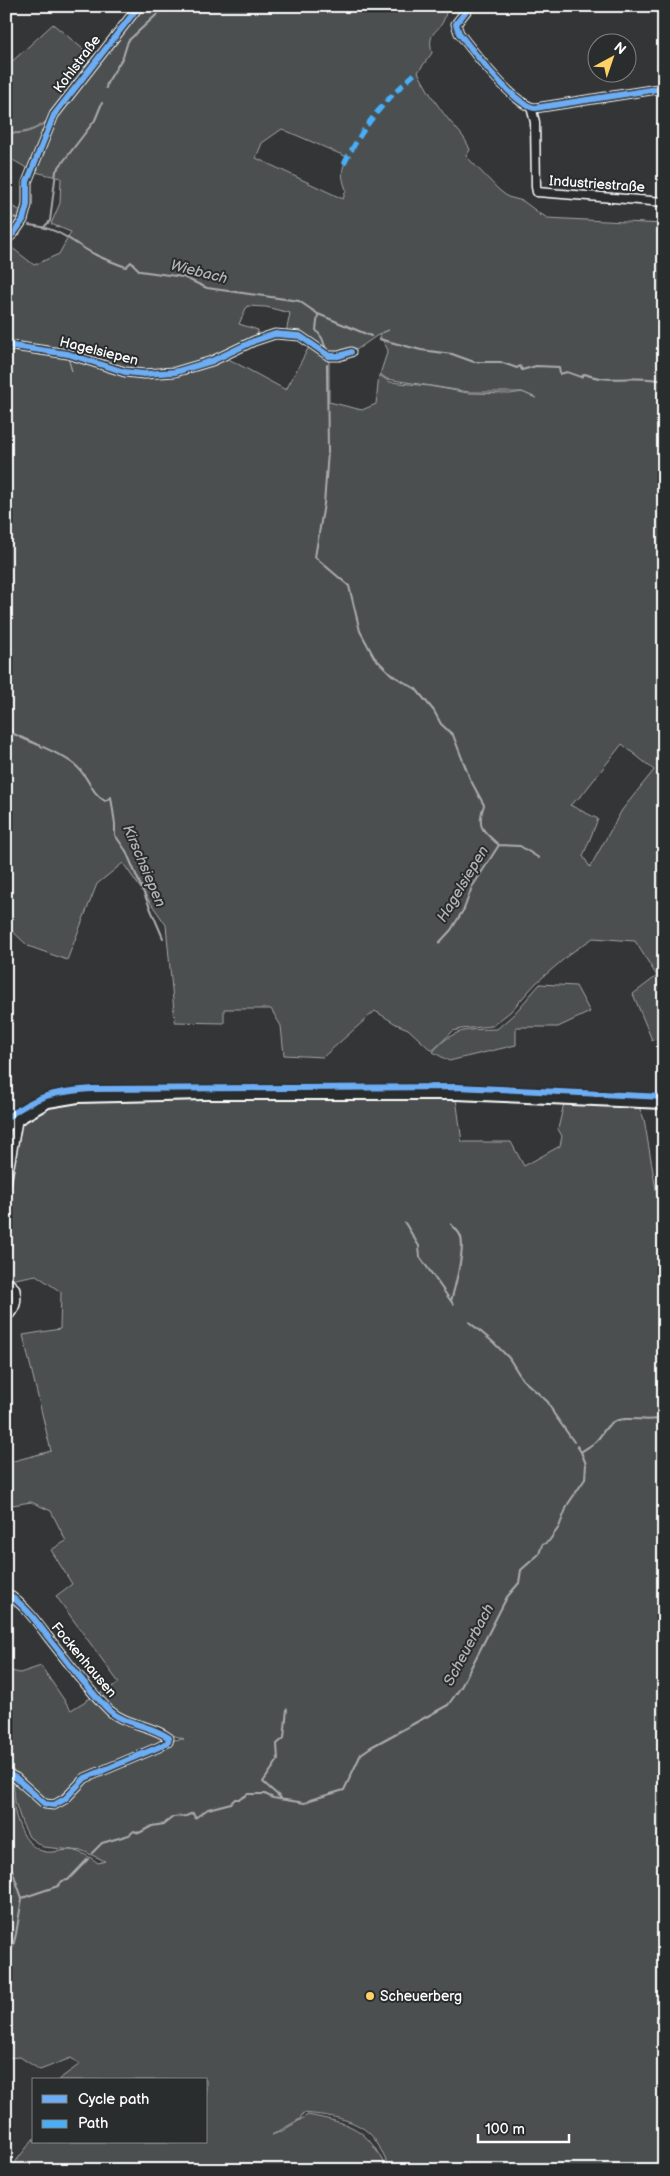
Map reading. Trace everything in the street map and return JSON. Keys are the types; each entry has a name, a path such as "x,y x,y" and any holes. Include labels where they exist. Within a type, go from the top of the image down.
{"main road":[{"path":"6,1126 39,1105 55,1100 195,1094 456,1094 664,1102"}],"street":[{"name":"Kohlstraße","path":"6,240 14,233 23,220 27,205 27,182 54,115 139,6"},
{"path":"470,6 456,24 459,33 521,103 531,107 664,88"},
{"name":"Industriestraße","path":"531,107 535,122 537,192 664,202"},
{"name":"Hagelsiepen","path":"6,345 68,354 125,372 144,374 183,370 218,359 254,341 275,334 300,336 329,356 339,356 351,352"},
{"path":"6,1186 18,1118"},
{"path":"6,1280 15,1288 17,1301 16,1307 6,1318"},
{"name":"Fockenhausen","path":"6,1593 15,1598 32,1617 88,1687 112,1712 169,1738 168,1742 159,1747 85,1778 65,1799 54,1804 45,1804 8,1774"}],"shaded area":[{"path":"145,6 457,6 446,12 444,19 431,39 432,53 418,72 439,108 466,141 470,150 466,156 499,190 508,197 523,201 539,213 540,216 540,213 547,218 664,224 664,1038 652,1040 633,994 657,976 635,941 593,938 571,953 536,983 510,1012 492,1026 453,1031 432,1051 408,1029 375,1011 323,1057 284,1055 281,1026 271,1009 224,1009 224,1023 175,1022 166,925 123,863 97,884 67,960 28,946 6,925 6,346 67,355 72,371 67,354 6,344 6,243 34,265 59,254 71,232 51,224 60,203 61,178 31,171 55,115 137,11","holes":["282,129 347,157 342,173 346,190 343,199 256,158 262,143","247,306 266,307 290,313 286,333 305,337 320,350 311,343 286,390 223,356 257,338 258,330 239,324","379,334 388,350 380,374 387,379 469,392 522,392 510,394 468,393 390,382 379,375 376,404 362,410 329,402 329,357 320,350 328,355 345,355","622,744 654,770 622,810 590,867 583,856 598,819 570,805 582,795"]},
{"path":"53,24 95,59 59,110 48,120 35,128 21,132 6,132 6,67"},
{"path":"53,117 30,170 6,156 6,133 13,134 31,131"},
{"path":"6,203 25,213 6,239"},
{"path":"540,984 576,986 590,1012 558,1027 516,1027 516,1045 449,1061 433,1052 455,1034 469,1030 497,1029 514,1014"},
{"path":"388,1097 456,1098 462,1142 511,1142 524,1166 560,1146 562,1136 558,1129 564,1103 639,1107 644,1119 660,1213 664,1213 664,2170 390,2170 377,2142 364,2129 339,2118 303,2113 300,2119 272,2135 308,2115 336,2121 347,2125 365,2136 380,2156 387,2170 9,2170 32,2141 32,2144 208,2144 208,2078 61,2078 80,2064 71,2058 40,2070 20,2057 6,2058 6,1774 11,1779 18,1822 29,1842 36,1849 46,1852 70,1850 85,1855 98,1863 105,1861 83,1851 43,1847 29,1837 15,1802 13,1780 6,1772 6,1670 20,1673 41,1666 71,1710 92,1697 113,1716 170,1738 83,1777 54,1800 59,1807 63,1806 87,1780 163,1747 174,1740 184,1739 124,1718 96,1695 119,1683 56,1596 72,1584 51,1550 66,1541 51,1511 31,1502 6,1506 6,1463 51,1451 23,1335 60,1329 61,1292 36,1275 10,1280 6,1277 6,1191 21,1121 50,1106 64,1103"}],"waterway":[{"path":"106,88 107,83 123,57 128,41 166,6"},
{"path":"45,226 50,221 56,171 95,120 102,103"},
{"name":"Wiebach","path":"6,216 17,218"},
{"name":"Wiebach","path":"29,225 57,232 96,255 126,267 131,262 140,271 183,277 207,288 299,301 318,314 371,336"},
{"name":"Hagelsiepen","path":"318,314 316,330 322,338 326,349"},
{"name":"Wiebach","path":"379,339 421,350 452,354 474,362 500,362 517,368 520,366 522,370 536,366 559,367 560,374 567,372 581,377 585,374 613,379 644,378 664,381"},
{"name":"Hagelsiepen","path":"327,365 328,452 324,504 315,557 349,586 360,631 374,657 392,675 416,689 434,711 441,724 453,735 470,779 484,805 481,819 482,828 499,845 472,887 464,909 451,930 439,943"},
{"name":"Kirschsiepen","path":"6,713 12,733 68,760 79,769 100,797 105,801 111,797 115,835 126,851 163,938"},
{"path":"499,845 520,846 539,858"},
{"path":"405,1223 419,1246 420,1257 453,1304"},
{"path":"451,1224 461,1237 462,1251 451,1301"},
{"path":"469,1322 509,1358 522,1379 548,1402 554,1414 574,1442"},
{"name":"Scheuerbach","path":"92,1853 102,1843 129,1835 134,1831 139,1833 152,1826 164,1824 173,1817 186,1816 193,1813 195,1818 208,1809 231,1803 235,1799 240,1799 248,1794 265,1794 273,1798 305,1803 344,1790 361,1754 448,1705 461,1687 507,1597 519,1583 521,1570 539,1554 542,1545 549,1541 559,1527 568,1504 585,1479 586,1464 581,1452 595,1442 613,1422 624,1419 651,1420 664,1418"},
{"name":"Scheuerbach","path":"577,1446 581,1452"},
{"path":"281,1798 263,1782 278,1760 277,1744 284,1738 287,1709"},
{"path":"6,1821 10,1864 22,1898"},
{"name":"Scheuerbach","path":"6,1974 16,1934 22,1898 58,1886 62,1881 68,1880 88,1859"},
{"name":"Scheuerbach","path":"6,2024 6,2030"}],"marked path":[{"path":"344,164 376,113 418,71"}],"cycle path":[{"path":"6,240 14,233 23,220 27,205 27,182 54,115 139,6"},
{"path":"470,6 456,24 459,33 494,76 527,105 535,108 664,88"},
{"path":"6,345 68,354 125,372 144,374 175,372 212,361 254,341 275,334 300,336 329,356 339,356 351,352"},
{"path":"6,1118 27,1104 46,1096 92,1089 457,1087 664,1097"},
{"path":"6,1593 29,1613 86,1685 110,1711 116,1716 155,1730 169,1738 168,1742 159,1747 85,1778 65,1799 54,1805 45,1804 16,1778 6,1773"}],"place":[{"name":"Scheuerberg","path":"370,1996"}]}
